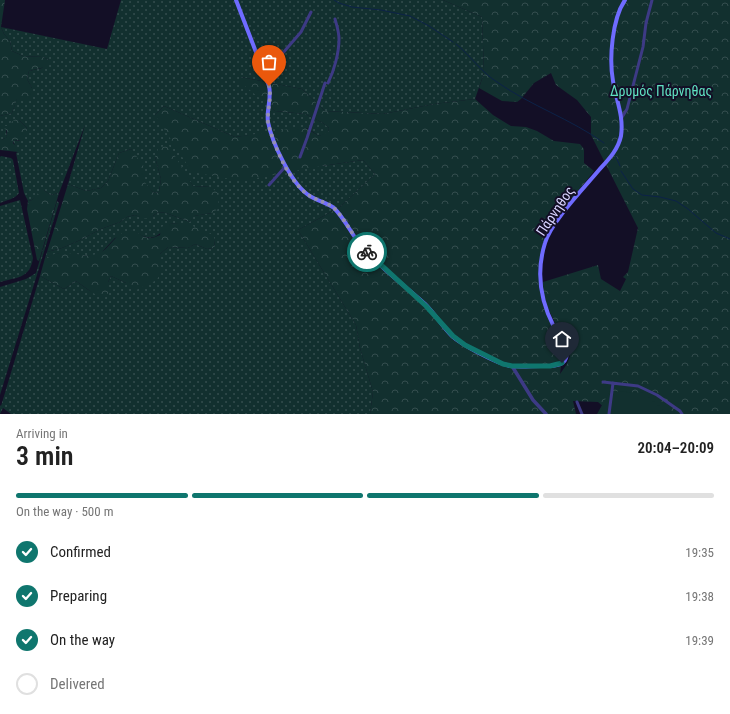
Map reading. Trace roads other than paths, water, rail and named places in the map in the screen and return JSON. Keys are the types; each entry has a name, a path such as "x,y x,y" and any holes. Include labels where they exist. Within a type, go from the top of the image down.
{"main road":[{"name":"Πάρνηθος","path":"236,0 269,86 270,94 268,123 286,167 297,184 307,194 328,204 337,211 362,247 426,306 453,336 471,348 503,364 512,366 554,365 562,363 567,357 566,350 550,318 541,293 541,272 544,249 550,232 565,211 617,147 620,138 621,119 613,79 612,63 617,17 625,0"}],"street":[{"path":"621,119 626,109 643,47 646,23 652,0"},
{"path":"282,54 301,32 311,12"},
{"path":"300,157 326,83 331,76 339,37 335,19"},
{"path":"269,185 286,167"},
{"path":"512,366 533,400 546,414"},
{"path":"603,382 638,386 657,395 682,414"},
{"path":"609,414 614,383"},
{"path":"577,402 582,414"}],"waterway":[{"path":"334,0 352,7 381,10 410,16 429,26 453,42"},
{"path":"456,44 486,74 510,91 591,134 604,143"},
{"path":"615,155 620,166"},
{"path":"621,171 633,189 642,195 676,201 688,209 716,233 730,239"}],"park label":[{"name":"Δρυμός Πάρνηθας","path":"661,91"}]}
